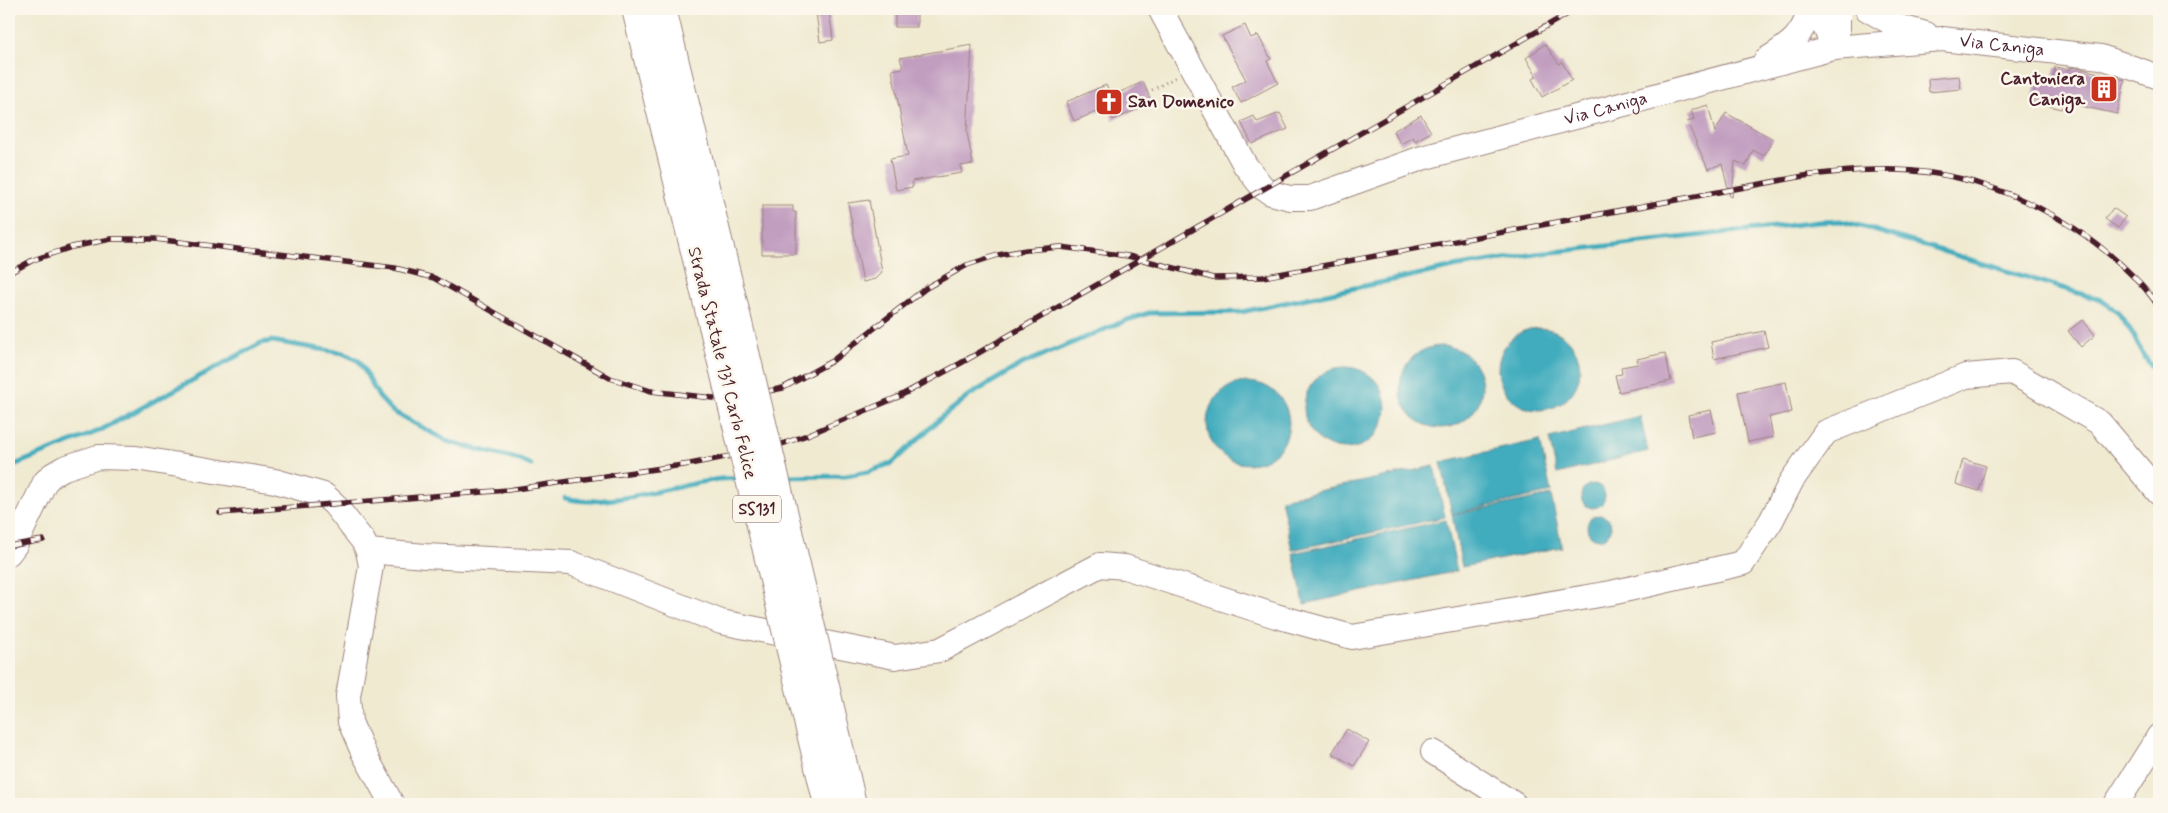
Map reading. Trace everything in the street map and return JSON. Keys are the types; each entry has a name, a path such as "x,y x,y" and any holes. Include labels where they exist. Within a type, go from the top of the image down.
{"highway":[{"name":"Strada Statale 131 Carlo Felice","path":"636,9 725,322"},
{"name":"Strada Statale 131 Carlo Felice","path":"662,9 725,322 813,689 852,804"},
{"name":"Strada Statale 131 Carlo Felice","path":"813,689 828,804"}],"street":[{"name":"Via Caniga","path":"1160,9 1244,165 1263,188 1271,193 1290,198 1310,198 1422,158 1834,48 1942,38 2102,57 2159,78"},
{"path":"1745,73 1793,43 1807,22 1810,9"},
{"path":"1817,9 1834,48"},
{"path":"1834,48 1838,28 1838,9"},
{"path":"1867,9 1897,26 1942,38"},
{"path":"368,551 571,564 721,622 895,657 940,650 1100,565 1125,566 1276,616 1352,637 1611,593 1743,563 1771,521 1792,480 1826,432 1966,376 2012,372 2100,423 2159,493"},
{"path":"9,553 15,545 45,482 64,468 98,457 136,458 211,470 275,481 324,495 334,504 363,541 368,551 371,566 348,696 350,722 363,752 392,804"},
{"path":"2116,804 2159,736"},
{"path":"1433,752 1514,804"}],"path":[{"path":"1152,90 1192,69"}],"water":[{"path":"1539,328 1555,331 1568,340 1577,353 1580,369 1577,385 1568,398 1555,407 1539,410 1523,407 1510,398 1501,385 1498,369 1501,353 1510,340 1523,331"},
{"path":"1441,346 1457,349 1470,358 1479,371 1482,387 1479,403 1470,416 1457,425 1441,428 1425,425 1412,416 1403,403 1400,387 1403,371 1412,358 1425,349"},
{"path":"1345,367 1361,370 1374,379 1383,392 1386,408 1383,424 1374,437 1361,446 1345,449 1329,446 1316,437 1307,424 1304,408 1307,392 1316,379 1329,370"},
{"path":"1248,382 1264,385 1277,394 1286,407 1289,423 1286,439 1277,452 1264,461 1248,464 1232,461 1219,452 1210,439 1207,423 1210,407 1219,394 1232,385"},
{"path":"1640,416 1648,451 1557,474 1549,438"},
{"path":"1540,440 1551,492 1452,514 1441,462"},
{"path":"1434,466 1445,517 1292,550 1281,499"},
{"path":"1593,484 1601,488 1605,496 1601,504 1593,508 1585,504 1581,496 1585,488"},
{"path":"1551,495 1562,547 1462,567 1452,515"},
{"path":"1599,515 1607,519 1611,527 1607,535 1599,539 1591,535 1587,527 1591,519"},
{"path":"1446,520 1457,571 1304,604 1293,553"}],"building":[{"path":"895,9 917,9 917,27 895,27"},
{"path":"829,10 833,40 820,42 816,12"},
{"path":"1245,25 1251,38 1258,35 1271,59 1267,61 1278,83 1241,103 1232,87 1246,80 1222,36"},
{"path":"1545,44 1559,64 1562,62 1572,80 1542,97 1532,79 1537,77 1526,58"},
{"path":"972,45 967,133 973,164 960,166 962,173 912,181 913,187 896,190 890,159 908,156 892,70 903,68 900,58"},
{"name":"Cantoniera Caniga","path":"2055,67 2070,70 2070,67 2083,69 2125,80 2117,114 2063,102 2062,109 2032,102 2037,79 2052,82"},
{"path":"1959,76 1961,89 1929,92 1928,79"},
{"name":"San Domenico","path":"1143,82 1152,103 1113,120 1108,107 1074,121 1066,102 1106,85 1111,96"},
{"path":"1708,105 1715,132 1726,113 1773,139 1764,156 1753,150 1746,166 1735,161 1732,196 1730,197 1722,164 1708,169 1687,122 1694,120 1691,110"},
{"path":"1280,113 1288,129 1252,144 1241,122 1254,116 1257,122"},
{"path":"1421,115 1431,132 1415,141 1413,137 1401,144 1393,131"},
{"path":"869,200 882,272 875,279 863,282 848,203"},
{"path":"762,206 793,206 793,212 796,212 796,254 762,254"},
{"path":"2113,208 2126,217 2118,228 2105,219"},
{"path":"2083,320 2095,335 2081,347 2068,331"},
{"path":"1764,331 1768,347 1714,359 1711,342"},
{"path":"1665,353 1671,381 1619,392 1615,375 1622,374 1621,367 1638,364 1637,359"},
{"path":"1786,382 1792,412 1769,417 1773,437 1748,442 1738,392"},
{"path":"1711,410 1716,432 1692,437 1688,415"},
{"path":"1963,459 1986,466 1979,491 1956,484"},
{"path":"1347,729 1369,742 1354,766 1332,753"}],"waterway":[{"path":"784,477 846,476 868,472 892,463 941,418 970,395 1022,364 1127,320 1149,313 1241,312 1459,266 1536,254 1819,222 1840,221 1864,227 2101,300 2117,311 2131,331 2143,355 2159,376"},
{"path":"9,467 99,431 261,343 272,341 343,353 359,361 379,397 392,411 449,442 520,460 531,465"},
{"path":"565,498 581,501 618,499 717,479 741,478"}],"railway":[{"path":"220,513 508,490 690,464 771,448 807,435 898,397 961,363 1576,9"},
{"path":"9,273 33,260 72,247 111,239 155,239 395,268 434,278 610,378 651,391 713,398 755,394 783,388 832,361 926,288 967,265 998,255 1061,247 1128,256 1213,278 1263,277 1804,176 1850,171 1895,170 1961,179 1994,188 2025,201 2084,235 2111,255 2142,284 2159,307"},
{"path":"9,546 43,540"}],"place":[{"name":"Cantoniera Caniga","path":"2104,89"},
{"name":"San Domenico","path":"1109,102"}]}
